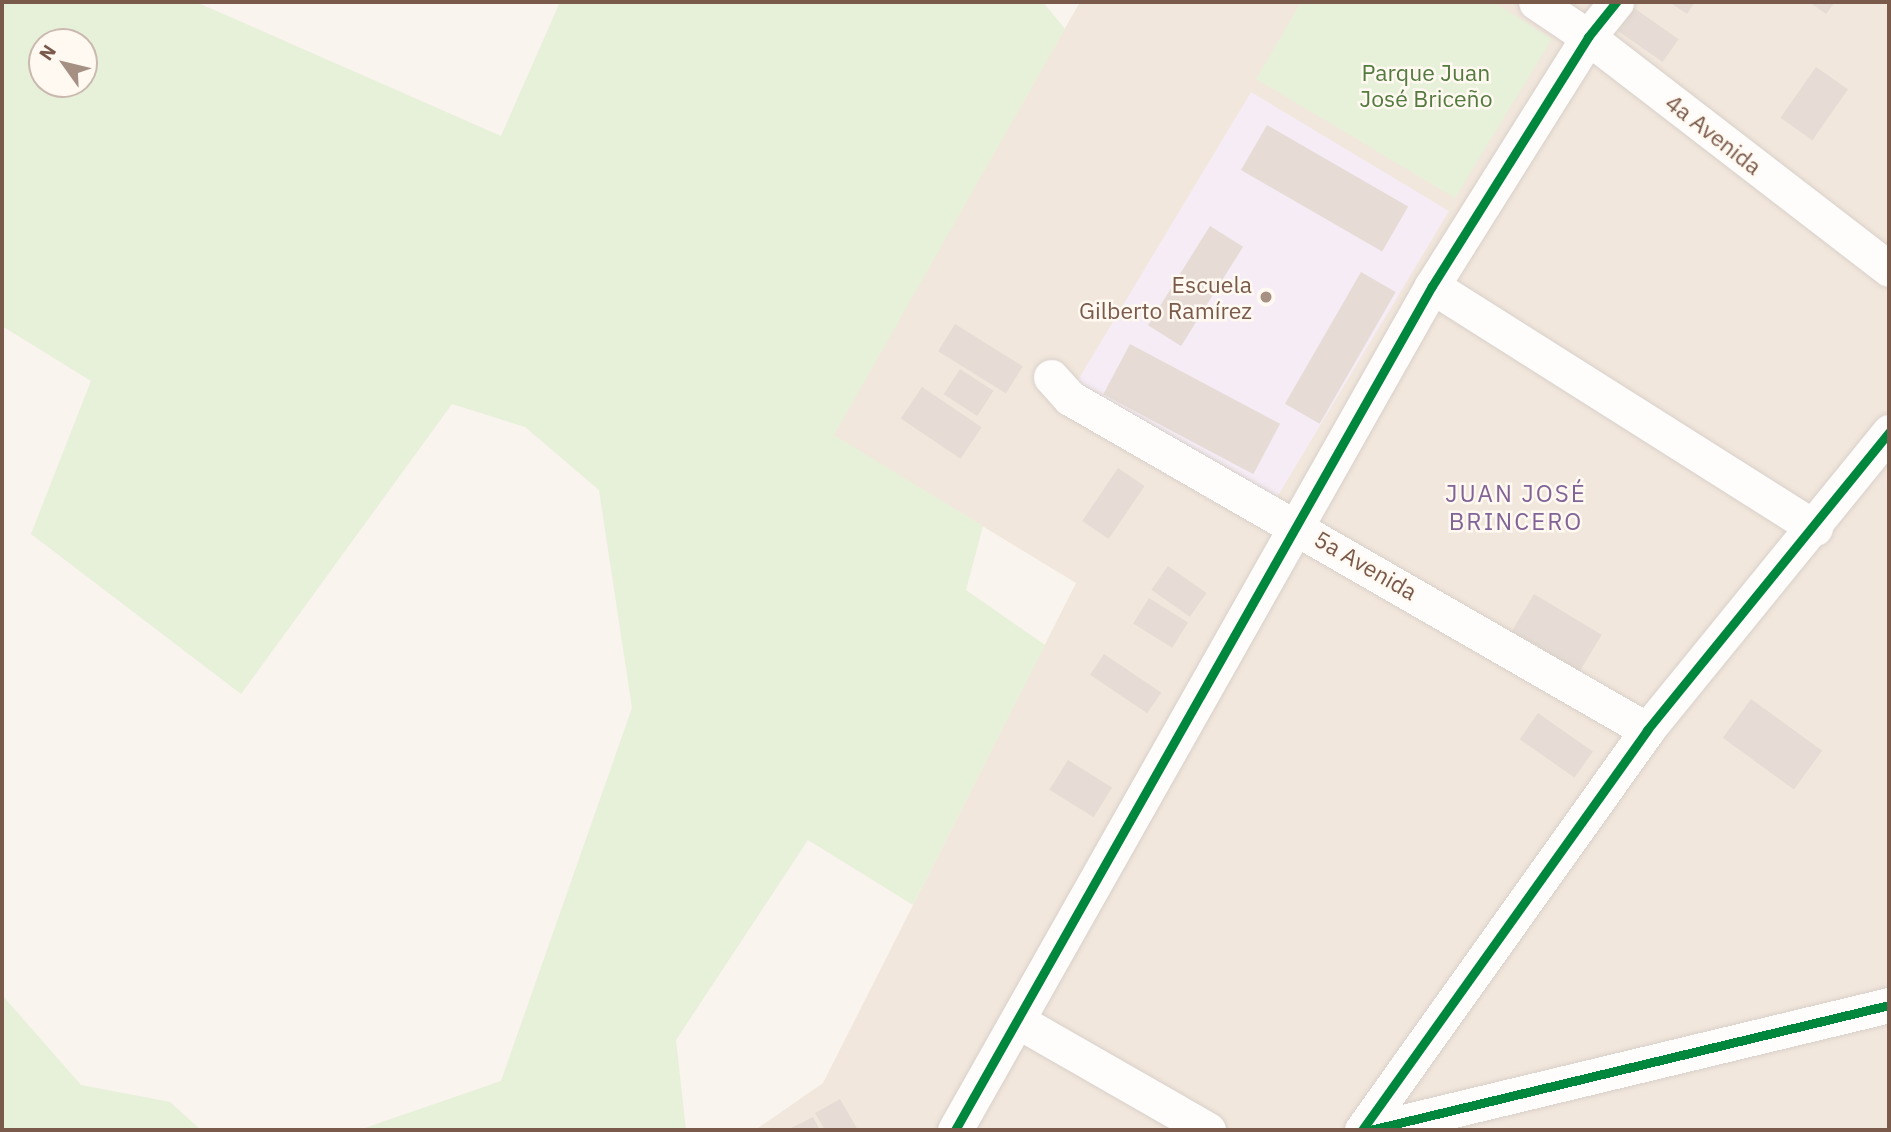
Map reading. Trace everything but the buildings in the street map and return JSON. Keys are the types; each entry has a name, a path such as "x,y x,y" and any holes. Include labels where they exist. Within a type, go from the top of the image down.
{"street":[{"name":"4a Avenida","path":"1536,2 1588,37 1889,269"},
{"path":"955,1130 1432,286 1588,37 1616,2"},
{"path":"1432,286 1815,528"},
{"name":"5a Avenida","path":"1051,377 1070,398 1298,526 1647,730"},
{"path":"1362,1130 1647,730 1815,528 1889,432"},
{"path":"1370,1130 1889,1004"},
{"path":"1018,1021 1208,1130"}],"shaded area":[{"path":"1080,2 1889,2 1889,1130 755,1130 823,1083 1076,583 833,435"},
{"name":"Escuela Gilberto Ramírez","path":"1251,92 1449,211 1274,502 1076,383"}],"green space":[{"path":"2,2 196,2 501,136 560,2 1043,2 1065,29 834,435 983,526 966,590 1045,645 913,905 808,840 676,1040 686,1130 359,1130 501,1081 632,708 599,490 525,427 452,404 241,694 31,534 91,381 2,326"},
{"name":"Parque Juan José Briceño","path":"1301,2 1494,2 1552,39 1455,198 1256,79"},
{"path":"2,995 81,1085 170,1102 201,1130 2,1130"}],"cycle path":[{"path":"955,1130 1432,286 1588,37 1616,2"},
{"path":"1362,1130 1647,730 1889,432"},
{"path":"1370,1130 1889,1005"}],"place":[{"name":"Escuela Gilberto Ramírez","path":"1266,297"}],"district":[{"name":"JUAN JOSÉ BRINCERO","path":"1516,508"}]}
